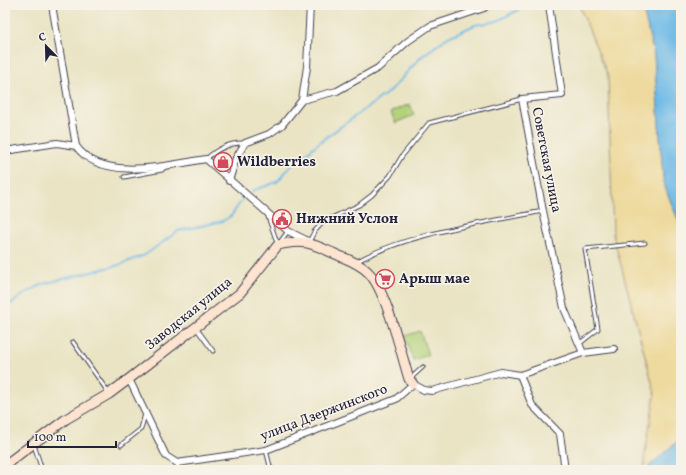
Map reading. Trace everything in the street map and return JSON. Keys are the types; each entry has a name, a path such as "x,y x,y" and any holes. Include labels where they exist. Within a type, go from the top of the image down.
{"street":[{"path":"52,5 76,146 88,158 103,166 126,169 206,159 288,231 355,262 369,272 381,291 411,382 424,390 432,391 501,372 520,374 583,353 614,349"},
{"path":"229,180 236,158 245,143 268,134 282,125 302,100 307,67 310,5"},
{"name":"Советская улица","path":"549,5 562,95 522,99 543,211 564,308 583,353"},
{"path":"302,100 337,90 378,68 408,41 430,26 484,8"},
{"path":"5,151 57,143 76,146"},
{"path":"278,245 309,242"},
{"name":"Заводская улица","path":"5,465 66,419 109,394 129,380 240,293 278,245"},
{"path":"520,374 532,405 560,434 565,470"},
{"path":"129,380 166,456 177,462"},
{"name":"улица Дзержинского","path":"177,462 266,450 396,399 411,382"}],"lane":[{"path":"309,242 314,232 323,222 359,205 372,195 390,176 424,126 429,123 522,99"},
{"path":"206,159 222,147 245,143"},
{"path":"124,177 162,170 167,165"},
{"path":"355,262 376,251 410,240 543,211"},
{"path":"266,212 278,245"},
{"path":"278,245 288,231"},
{"path":"579,344 598,329 585,249 645,243"},
{"path":"195,328 213,351"},
{"path":"73,342 109,394"},
{"path":"411,382 423,367"},
{"path":"121,445 141,429 145,414"},
{"path":"33,443 42,470"},
{"path":"266,450 271,470"},
{"path":"177,462 178,470"}],"green space":[{"path":"410,104 414,115 395,123 391,112"},
{"path":"420,331 428,355 413,360 405,336"}],"sand":[{"path":"579,5 642,5 654,55 663,177 666,190 681,227 681,438 645,470 644,459 655,394 613,235 608,76"}],"water":[{"path":"642,5 681,5 681,227 666,190 663,177 654,55"},
{"path":"681,438 681,470 645,470"}],"waterway":[{"path":"252,191 277,182 290,167 321,141 390,91 421,57 448,37 475,25 497,21 528,5"},
{"path":"5,308 26,293 43,284 119,265 145,255 178,231 223,221 231,216 242,200"}],"place":[{"name":"Wildberries","path":"223,162"},
{"name":"Нижний Услон","path":"282,219"},
{"name":"Арыш мае","path":"385,279"}]}
